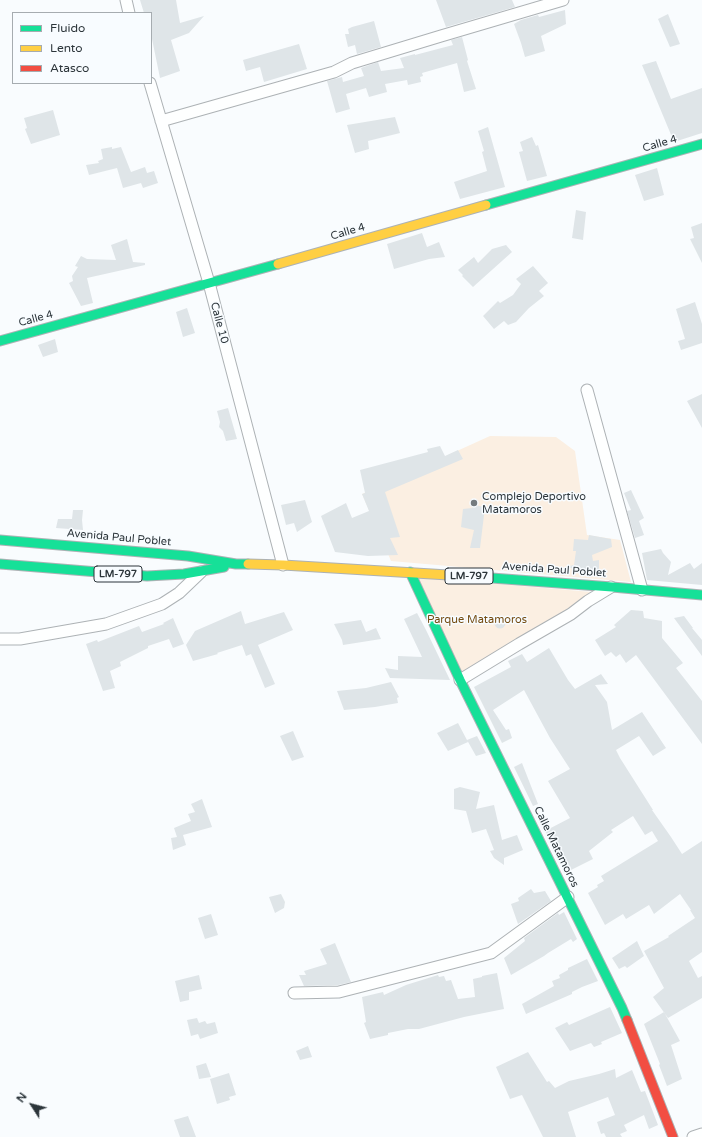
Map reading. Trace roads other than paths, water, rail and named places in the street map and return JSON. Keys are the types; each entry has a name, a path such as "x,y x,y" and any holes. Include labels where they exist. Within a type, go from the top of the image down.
{"street":[{"path":"126,0 129,12"},
{"path":"161,121 334,72 360,61 563,0"},
{"name":"Calle 10","path":"150,84 209,284 283,565"},
{"name":"Calle 4","path":"0,341 209,284 702,144"},
{"path":"587,390 642,590"},
{"name":"Avenida Paul Poblet","path":"0,540 188,556 236,564 410,572 702,595"},
{"name":"Avenida Paul Poblet","path":"0,564 147,576 184,574 236,564"},
{"path":"0,639 20,640 106,624 162,604 179,593 201,571"},
{"name":"Calle Matamoros","path":"410,572 460,680 622,1008 673,1137"},
{"path":"460,680 571,614 588,601 612,587"},
{"path":"294,993 339,992 491,953 568,897"},
{"path":"693,1137 702,1134"}],"place":[{"name":"Complejo Deportivo Matamoros","path":"474,503"}],"park label":[{"name":"Parque Matamoros","path":"477,620"}]}
